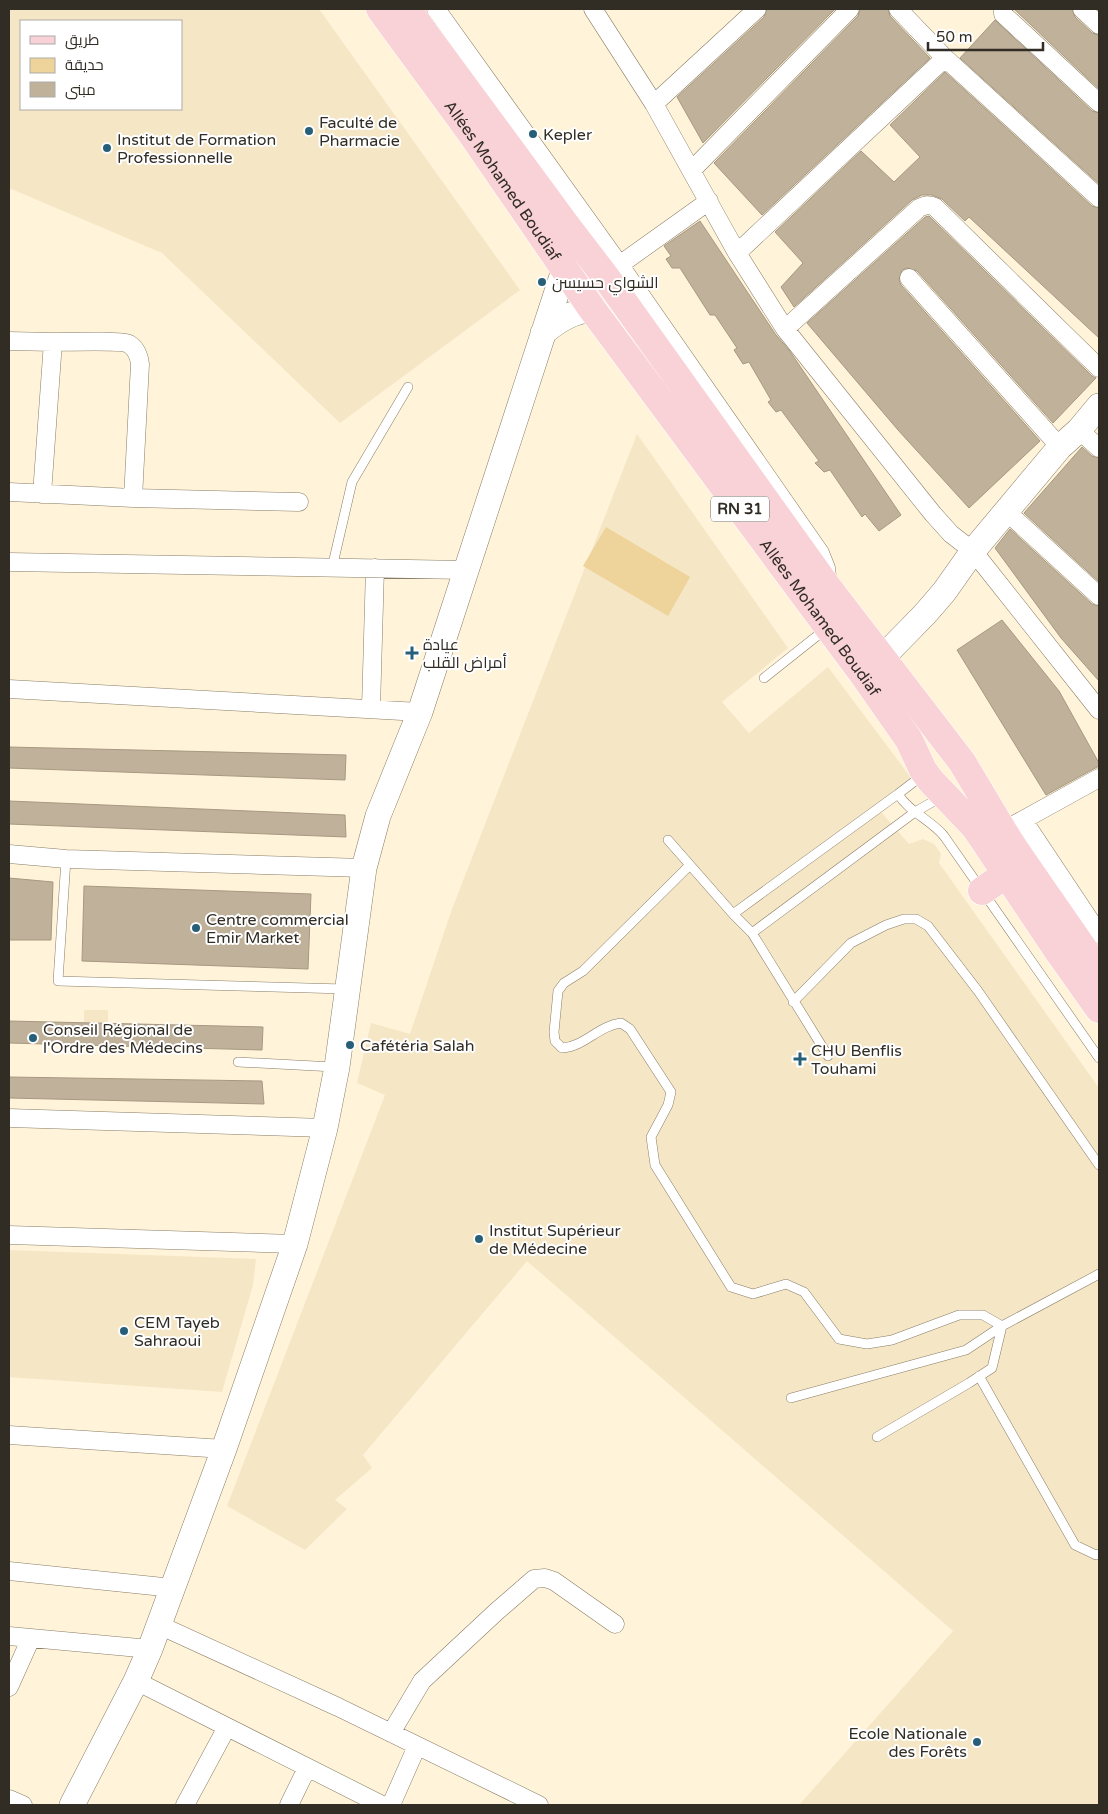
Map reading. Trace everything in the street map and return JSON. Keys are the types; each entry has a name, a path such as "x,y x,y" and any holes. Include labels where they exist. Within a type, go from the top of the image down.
{"main road":[{"name":"Allées Mohamed Boudiaf","path":"380,9 471,133 592,309 828,627 909,740 923,770 944,796 974,826 1099,1009"},
{"name":"Allées Mohamed Boudiaf","path":"408,9 441,35 560,217 612,270 826,585 950,746 972,779 1013,826 1099,971"},
{"path":"923,770 932,757 950,746"},
{"path":"944,796 957,790 972,779"},
{"path":"982,892 1006,874"}],"street":[{"path":"436,9 441,35"},
{"path":"593,9 654,104 737,252 785,329 933,514 951,534 973,552 1099,710"},
{"path":"654,104 757,9"},
{"path":"692,170 850,9"},
{"path":"898,9 946,58 1099,198"},
{"path":"1003,9 1004,14 1099,103"},
{"path":"1082,9 1099,25"},
{"path":"737,252 946,58"},
{"path":"612,270 709,201"},
{"path":"785,329 919,208 930,205 935,207 1099,368"},
{"path":"72,1805 136,1681 150,1649 224,1449 295,1244 325,1128 337,1068 364,868 378,816 420,712 564,270"},
{"path":"909,278 1060,447"},
{"path":"542,333 565,316 580,310 592,309"},
{"path":"9,341 125,343 132,346 139,356 139,393 133,498"},
{"path":"42,494 53,342"},
{"path":"882,658 944,592 973,552 1060,447 1079,430 1099,406"},
{"path":"1079,430 1099,448"},
{"path":"9,492 133,498 299,502"},
{"path":"1007,512 1099,596"},
{"path":"9,562 466,570"},
{"path":"371,708 375,568"},
{"path":"9,689 420,712"},
{"path":"1099,778 1013,826 1099,934"},
{"path":"9,854 66,859 364,868"},
{"path":"9,1118 325,1128"},
{"path":"9,1235 295,1244"},
{"path":"9,1435 224,1449"},
{"path":"9,1571 173,1588"},
{"path":"391,1733 422,1681 534,1579 545,1578 554,1581 615,1624"},
{"path":"159,1625 391,1733 539,1805"},
{"path":"9,1636 150,1649"},
{"path":"9,1687 31,1638"},
{"path":"136,1681 382,1805"},
{"path":"184,1805 227,1727"},
{"path":"391,1805 417,1746"},
{"path":"289,1805 307,1768"},
{"path":"9,1799 22,1805"}],"lane":[{"path":"332,568 352,482 408,387"},
{"path":"764,678 828,627"},
{"path":"733,914 898,794 915,780 923,770"},
{"path":"898,794 904,802 944,836 1099,1058"},
{"path":"752,933 915,812 944,796"},
{"path":"668,840 752,933 828,1056"},
{"path":"66,859 58,981 347,989"},
{"path":"690,865 583,971 564,983 558,991 555,1040 562,1048 571,1048 610,1024 621,1023 630,1029 671,1092 668,1105 651,1137 655,1165 731,1287 753,1294 786,1284 804,1292 840,1339 867,1344 892,1340 959,1315 983,1315 1002,1326"},
{"path":"793,1002 851,943 886,925 904,919 916,919 928,926 978,991 1099,1165"},
{"path":"238,1062 337,1068"},
{"path":"791,1398 966,1350 1002,1326 1099,1274"},
{"path":"876,1437 992,1368 1002,1326"},
{"path":"979,1376 1076,1545 1096,1555 1099,1554"}],"shaded area":[{"name":"Faculté de Pharmacie","path":"9,9 319,9 520,290 340,423 162,253 9,188"},
{"name":"CHU Benflis Touhami","path":"637,434 788,648 722,702 749,733 828,667 915,783 881,812 909,844 923,839 934,844 941,854 939,863 1099,1088 1099,1805 799,1805 953,1631 527,1261 363,1455 372,1468 335,1500 347,1509 305,1550 227,1506 385,1095 357,1083 371,1023 410,1034 452,909"},
{"path":"84,1010 108,1010 108,1026 84,1026"},
{"name":"CEM Tayeb Sahraoui","path":"9,1250 256,1259 253,1285 222,1392 9,1377"}],"green space":[{"path":"606,527 690,577 668,616 583,566"}],"building":[{"path":"767,9 835,9 703,143 677,97 764,17"},
{"path":"860,9 888,9 890,16 930,58 762,215 714,163 858,16"},
{"path":"1014,9 1072,9 1075,17 1092,33 1099,35 1099,89"},
{"path":"995,20 1092,111 1099,113 1099,184 960,58"},
{"path":"945,72 1092,206 1099,208 1099,338 969,217 965,221 942,199 932,195 922,195 912,200 794,307 781,287 803,263 775,232 861,151 894,182 920,157 890,125"},
{"path":"929,216 1096,378 1053,423 917,271 907,268 902,270 899,280 901,285 1040,441 969,508 898,430 807,323 925,217"},
{"path":"700,221 776,335 789,350 901,515 879,531 865,514 862,517 830,470 824,472 815,463 819,461 781,410 776,412 768,402 771,400 749,362 743,364 734,350 737,348 715,315 710,315 680,268 672,268 666,259 671,256 664,246"},
{"path":"1082,447 1092,456 1099,458 1099,582 1024,513"},
{"path":"1010,529 1092,604 1099,606 1099,681 1061,638 995,548"},
{"path":"1002,620 1059,691 1099,763 1099,766 1046,795 957,650"},
{"path":"9,747 346,755 345,780 9,768"},
{"path":"9,801 345,815 346,837 9,824"},
{"path":"9,878 53,882 51,940 9,940"},
{"name":"Centre commercial Emir Market","path":"84,886 311,894 308,969 82,961"},
{"path":"9,1021 263,1027 262,1050 9,1043"},
{"path":"9,1077 262,1081 264,1104 9,1098"}],"place":[{"name":"Faculté de Pharmacie","path":"309,131"},
{"name":"Kepler","path":"533,134"},
{"name":"Institut de Formation Professionnelle","path":"107,148"},
{"name":"الشواي حسيسن","path":"542,282"},
{"name":"عيادة أمراض القلب","path":"412,653"},
{"name":"Centre commercial Emir Market","path":"196,928"},
{"name":"Conseil Régional de l'Ordre des Médecins","path":"33,1038"},
{"name":"Cafétéria Salah","path":"350,1045"},
{"name":"CHU Benflis Touhami","path":"800,1059"},
{"name":"Institut Supérieur de Médecine","path":"479,1239"},
{"name":"CEM Tayeb Sahraoui","path":"124,1331"},
{"name":"Ecole Nationale des Forêts","path":"977,1742"}]}
